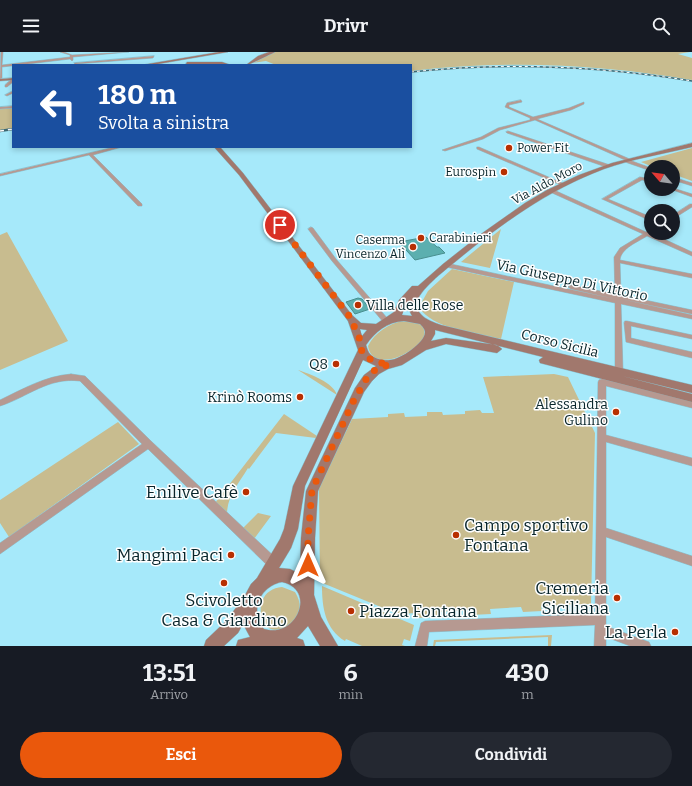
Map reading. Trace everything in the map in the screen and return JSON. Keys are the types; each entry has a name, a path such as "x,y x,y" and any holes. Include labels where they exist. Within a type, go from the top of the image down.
{"main road":[{"path":"153,64 226,52"},
{"path":"251,64 273,52"},
{"path":"153,64 227,64"},
{"path":"0,79 12,79"},
{"name":"Via Aldo Moro","path":"431,278 527,204 552,191 608,166 692,145"},
{"path":"218,148 241,174 350,317 359,326 377,328"},
{"path":"283,642 261,637 254,630 248,611 254,591 262,583 286,543 291,529 299,486 362,349 366,337 398,314 406,297 418,285 431,278"},
{"path":"244,646 283,642 299,631 304,623 308,598 308,538 312,490 356,397 368,376 376,369 398,362 423,347 430,334 430,330 412,308 411,303 431,278"},
{"path":"388,320 402,316 422,320"},
{"path":"350,317 362,349 375,362 390,364"},
{"name":"Corso Sicilia","path":"422,320 439,328 692,390"},
{"name":"Corso Sicilia","path":"423,347 446,341 481,345 692,398"},
{"path":"262,583 272,577 282,575 292,578 301,584 308,598 321,636 330,646"},
{"path":"212,646 232,627 250,601"}],"street":[{"path":"0,79 1,52 8,52"},
{"path":"61,52 67,53 72,57 75,64 153,57"},
{"path":"17,64 128,52"},
{"path":"153,52 153,64"},
{"path":"1,66 12,65"},
{"path":"12,80 6,86 12,86"},
{"path":"7,95 12,92"},
{"path":"521,101 508,104 507,107 630,161 644,166"},
{"path":"444,150 482,138 499,129 570,109 584,103"},
{"path":"0,108 12,107"},
{"path":"508,132 608,166"},
{"path":"0,175 116,148"},
{"path":"478,148 565,185"},
{"path":"90,154 140,205"},
{"path":"644,179 642,178 604,199 644,216"},
{"path":"680,179 692,183"},
{"path":"552,191 644,230"},
{"path":"680,192 692,196"},
{"path":"680,213 690,208"},
{"path":"311,229 334,260 388,320"},
{"path":"619,372 618,253 644,235"},
{"path":"665,240 692,254"},
{"path":"617,261 692,276"},
{"name":"Via Giuseppe Di Vittorio","path":"448,264 618,299 692,312"},
{"name":"Via Giuseppe Di Vittorio","path":"618,299 692,317"},
{"path":"692,337 627,323 628,340 692,355"},
{"path":"0,403 57,378 71,376 82,378 148,444 274,564"},
{"path":"600,646 602,382 692,405"},
{"path":"642,392 658,389"},
{"path":"602,437 692,462"},
{"path":"0,550 148,444"},
{"path":"601,531 692,561"},
{"path":"421,646 425,627 600,624 645,646"}],"shaded area":[{"path":"274,52 690,52 678,54 692,58 692,80 622,70 552,65 481,66 412,71 412,64 274,64 266,61 253,63"},
{"path":"12,108 12,128 0,130 0,109"},
{"path":"692,148 692,181 680,177 680,160 648,160"},
{"path":"501,229 490,268 461,262"},
{"path":"7,232 68,341 0,370 0,235"},
{"path":"452,269 514,282 501,339 467,332 444,325 425,314 419,307 428,291"},
{"path":"404,320 418,323 423,327 425,334 415,348 396,358 386,360 378,359 371,355 368,346 374,337 388,326"},
{"path":"298,370 326,382 335,390 337,395"},
{"name":"Campo sportivo Fontana","path":"554,374 568,377 595,433 591,604 541,606 542,611 523,612 521,607 490,609 491,614 471,615 469,610 438,612 439,617 418,618 417,613 398,614 320,582 319,488 352,419 388,417 388,414 404,413 405,417 427,416 427,412 442,412 443,415 465,414 465,411 480,410 482,413 494,413 483,377"},
{"path":"284,414 317,436 316,438 276,433 237,484 229,501 227,514 215,503"},
{"path":"118,422 139,444 9,537 0,523 0,500"},
{"path":"258,513 271,516 254,539 243,528"},
{"path":"322,586 414,625 410,641 404,639 402,645 405,646 362,646 346,639 345,641 333,630 326,617"},
{"path":"282,587 295,592 300,608 298,617 295,621 279,630 272,630 268,628 261,616 261,606 267,593 276,588"},
{"path":"552,635 551,646 548,646 548,637 436,642 435,646 433,646 434,640"}],"building":[{"name":"Caserma Vincenzo Alì","path":"426,237 445,253 415,260 399,242"},
{"name":"Villa delle Rose","path":"358,298 362,299 370,309 355,314 346,302"}],"railway":[{"path":"412,72 482,67 552,67 622,72 692,81"},
{"path":"0,131 12,129"}],"place":[{"name":"Power Fit","path":"509,148"},
{"name":"Eurospin","path":"504,172"},
{"name":"Carabinieri","path":"421,238"},
{"name":"Caserma Vincenzo Alì","path":"413,247"},
{"name":"Villa delle Rose","path":"358,305"},
{"name":"Q8","path":"336,364"},
{"name":"Krinò Rooms","path":"300,397"},
{"name":"Alessandra Gulino","path":"616,412"},
{"name":"Enilive Cafè","path":"246,492"},
{"name":"Campo sportivo Fontana","path":"456,535"},
{"name":"Mangimi Paci","path":"231,555"},
{"name":"Scivoletto Casa & Giardino","path":"224,583"},
{"name":"Cremeria Siciliana","path":"617,598"},
{"name":"Piazza Fontana","path":"351,611"},
{"name":"La Perla","path":"675,632"}],"route":[{"path":"280,225 350,317 359,337 362,352 365,356 381,364 390,364 376,369 368,376 354,400 312,490 308,538 308,565"}]}
